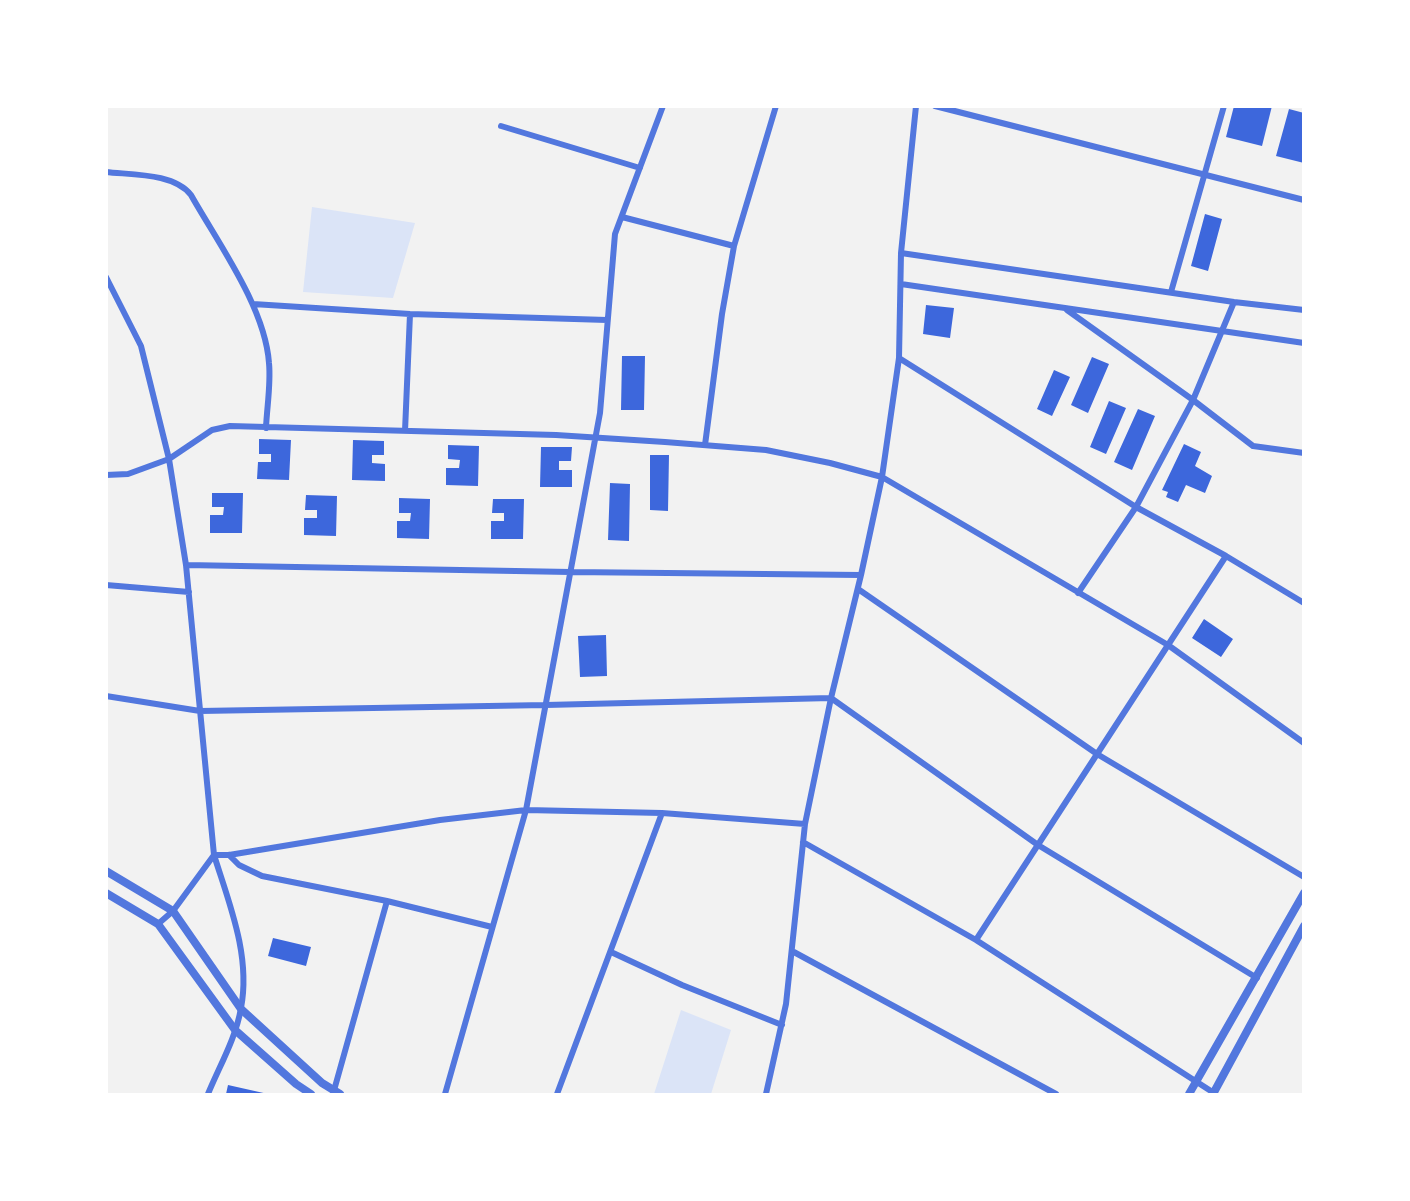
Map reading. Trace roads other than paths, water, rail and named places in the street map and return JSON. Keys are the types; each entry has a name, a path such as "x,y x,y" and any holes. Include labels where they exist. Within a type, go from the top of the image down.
{"street":[{"path":"445,1095 526,810 600,414 615,234 663,106"},
{"path":"705,445 722,314 734,246 776,106"},
{"path":"766,1095 786,1004 805,824 831,698 858,590 882,477 899,358 901,253 916,106"},
{"path":"935,106 1304,200"},
{"path":"1171,292 1224,106"},
{"path":"501,126 640,168"},
{"path":"106,172 171,180 187,190 253,304 263,330 269,364 267,428"},
{"path":"622,217 734,246"},
{"path":"901,253 1234,302 1304,310"},
{"path":"106,277 110,290 141,346 169,459 186,565 214,855 237,931 244,981 241,1009 235,1030 208,1095"},
{"path":"901,284 1304,343"},
{"path":"1078,592 1136,507 1193,400 1234,302"},
{"path":"253,304 410,314 607,320"},
{"path":"1064,308 1253,446 1304,453"},
{"path":"405,430 410,314"},
{"path":"899,358 1136,507 1226,556 1304,603"},
{"path":"106,475 128,474 169,459 212,430 230,426 595,438 766,450 830,463 882,477 1168,645 1304,743"},
{"path":"976,940 1226,556"},
{"path":"186,565 861,575"},
{"path":"106,585 189,592"},
{"path":"858,590 1097,754 1304,877"},
{"path":"106,696 200,711 831,698 1038,845 1257,978"},
{"path":"214,855 229,855 440,820 526,810 662,813 805,824"},
{"path":"557,1095 662,813"},
{"path":"803,842 976,940 1213,1094 1304,926"},
{"path":"158,924 173,911 214,855"},
{"path":"229,855 239,865 262,876 387,901 492,927"},
{"path":"106,871 173,911 241,1009 336,1093 387,901"},
{"path":"106,893 158,924 235,1030 311,1095"},
{"path":"1189,1095 1304,893"},
{"path":"792,951 1056,1095"},
{"path":"611,952 682,985 782,1025"}]}
